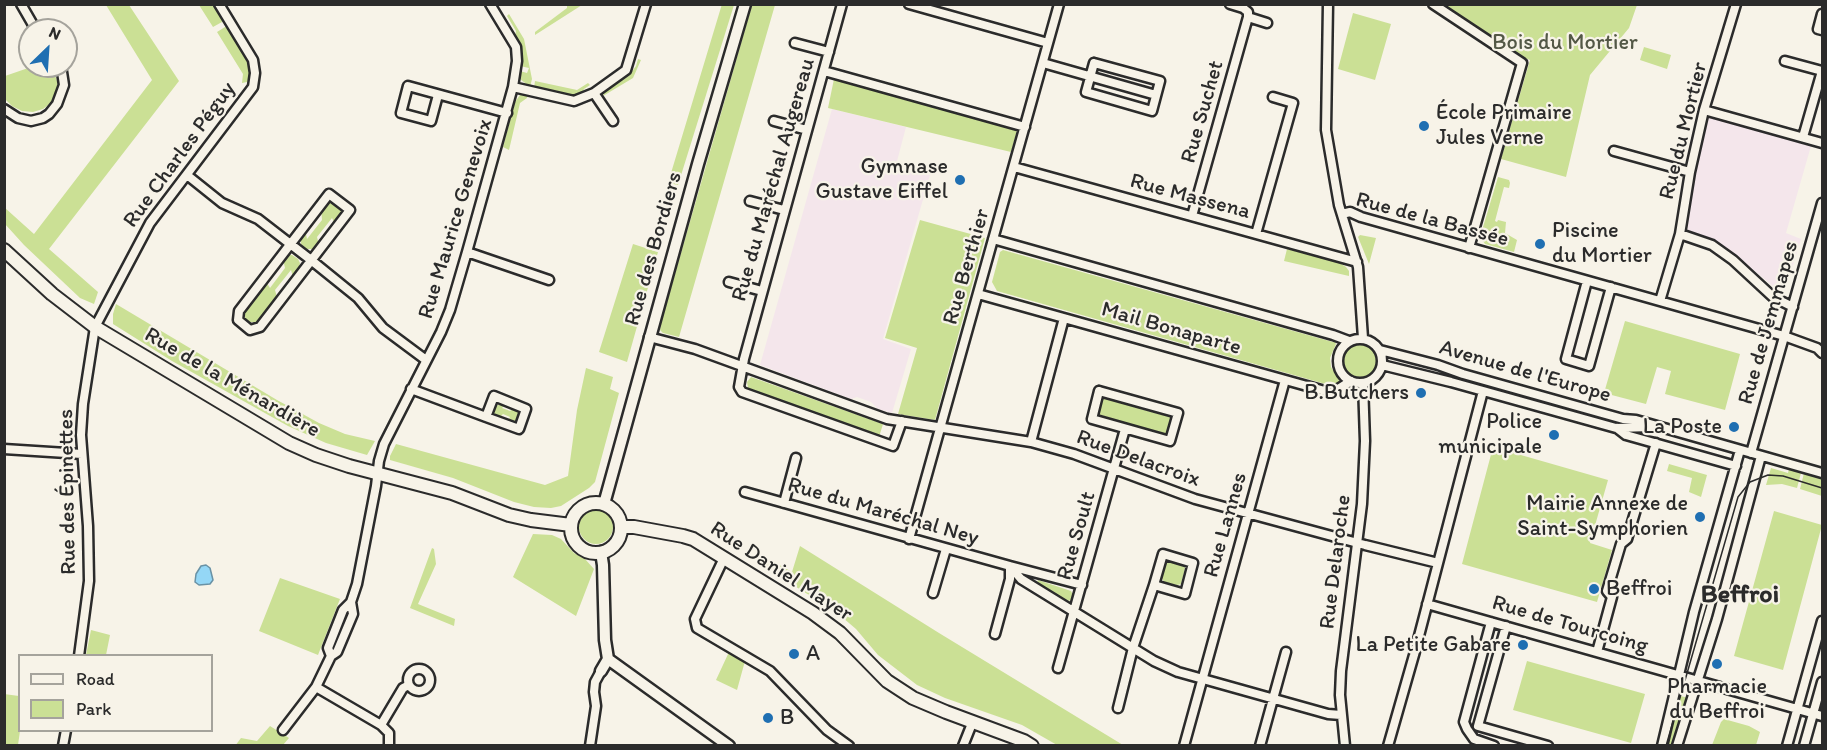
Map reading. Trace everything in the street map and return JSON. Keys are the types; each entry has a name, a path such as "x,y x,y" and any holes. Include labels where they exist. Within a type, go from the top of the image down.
{"main road":[{"name":"Rue de la Ménardière","path":"4,250 52,294 95,327 289,443 316,455 452,493 509,514 531,520 571,525"},
{"path":"590,504 604,504 616,513 621,527 619,536 615,543 600,552 585,550 579,546 572,532 573,518 583,507 590,504"},
{"name":"Rue Daniel Mayer","path":"621,527 634,527 683,536 724,558 813,613 840,633 887,681 913,698 1032,746"}],"street":[{"path":"21,4 29,18"},
{"name":"Rue Charles Péguy","path":"95,327 142,234 253,87 255,73 253,60 219,4"},
{"name":"Rue Maurice Genevoix","path":"283,730 316,687 331,656 328,648 343,610 351,602 357,584 384,444 450,310 507,113 518,61 516,46 490,4"},
{"path":"513,87 574,101 594,93 626,70 646,4"},
{"name":"Rue des Bordiers","path":"604,504 649,337 745,4"},
{"name":"Rue du Maréchal Augereau","path":"742,366 842,4"},
{"path":"909,4 1048,43"},
{"name":"Rue Berthier","path":"909,539 1059,4"},
{"path":"1230,4 1243,8 1248,12 1248,17 1267,23"},
{"path":"1328,4 1326,130 1342,214 1357,262 1363,339"},
{"path":"1433,4 1522,63 1469,248"},
{"name":"Rue du Mortier","path":"1660,301 1680,234 1690,172 1704,110 1736,4"},
{"path":"1822,14 1818,29 1822,30"},
{"name":"Rue Suchet","path":"1192,216 1248,17"},
{"path":"795,43 829,52"},
{"path":"1785,61 1822,71 1803,137"},
{"path":"1043,63 1156,95"},
{"path":"1094,63 1160,81 1156,95 1152,111 1086,92 1094,63"},
{"path":"824,71 1025,127"},
{"path":"4,109 18,118 31,121 43,118 57,104 64,84 63,78"},
{"path":"438,95 431,121 400,113 408,86 507,113"},
{"path":"594,93 613,121"},
{"path":"1256,234 1293,103 1273,97"},
{"path":"1704,110 1822,143"},
{"path":"774,121 807,130"},
{"path":"1614,152 1690,172"},
{"name":"Rue Massena","path":"1014,167 1357,262"},
{"path":"186,175 222,203 258,219 358,298 383,328 426,360"},
{"path":"329,194 350,210 260,327 250,330 238,320 239,311 290,244 329,194"},
{"path":"750,201 784,210"},
{"name":"Rue de Jemmapes","path":"1751,453 1822,205"},
{"name":"Rue de la Bassée","path":"1342,214 1350,212 1361,218 1784,336 1817,348 1822,354"},
{"path":"1680,234 1712,245 1733,260 1773,297 1793,307"},
{"name":"Mail Bonaparte","path":"993,239 1349,341"},
{"path":"467,252 549,280"},
{"path":"1587,281 1566,359 1589,366 1611,287"},
{"path":"729,282 762,291"},
{"name":"Mail Bonaparte","path":"978,294 1332,393 1351,381"},
{"path":"1031,442 1064,318"},
{"name":"Rue des Épinettes","path":"79,654 89,581 88,526 81,435 83,404 95,327"},
{"name":"Rue Delacroix","path":"649,337 695,349 887,419 1031,442 1074,454 1195,499 1359,543"},
{"path":"1363,339 1375,344 1380,350 1382,365 1375,377 1363,383 1351,381 1345,377 1338,365 1340,351 1349,341 1363,339"},
{"name":"Avenue de l'Europe","path":"1380,350 1822,473"},
{"name":"Avenue de l'Europe","path":"1382,365 1616,428 1660,427"},
{"path":"742,366 739,387 742,392 893,446 902,421"},
{"name":"Rue Lannes","path":"1184,746 1285,380"},
{"name":"Rue Delaroche","path":"1345,746 1341,715 1341,671 1359,543 1365,441 1363,383"},
{"path":"411,388 486,417 519,429 526,408 494,396 486,417"},
{"path":"1100,391 1178,413 1170,441 1125,429 1092,419 1100,391"},
{"path":"1388,746 1483,391"},
{"name":"Avenue de l'Europe","path":"1616,428 1626,435 1736,465"},
{"name":"Rue Soult","path":"1058,668 1125,429"},
{"path":"1597,652 1612,597 1607,591 1621,544 1628,539 1656,443"},
{"path":"4,449 82,454"},
{"path":"1662,746 1694,612 1740,450"},
{"path":"1677,746 1717,619 1761,456"},
{"path":"784,503 796,458"},
{"name":"Rue du Maréchal Ney","path":"745,492 1082,585"},
{"path":"1359,543 1438,562"},
{"path":"933,594 946,549"},
{"path":"590,746 596,706 595,682 608,659 605,640 603,565 600,552"},
{"path":"1118,708 1133,648 1163,554 1193,562 1185,594 1154,585"},
{"path":"724,558 697,614 694,622 696,626 770,672 827,730 846,745"},
{"path":"994,634 1010,579 1010,566"},
{"name":"Rue du Maréchal Ney","path":"1010,566 1021,579 1133,648 1178,672 1328,714 1341,715"},
{"name":"Rue de Tourcoing","path":"1427,604 1818,714"},
{"path":"1787,746 1822,621"},
{"path":"1491,622 1464,722 1470,734 1479,741 1494,746"},
{"path":"1470,734 1478,726 1506,626"},
{"path":"1260,746 1286,652"},
{"path":"608,659 729,746"},
{"path":"1804,746 1818,714 1822,682"},
{"path":"381,725 403,688 409,685"},
{"path":"316,687 381,725 389,734 389,746"},
{"path":"963,746 973,722"},
{"path":"1478,726 1548,746"}],"shaded area":[{"path":"832,109 906,127 896,165 930,175 883,339 911,349 892,413 878,409 871,402 857,397 851,399 760,365"},
{"path":"1709,116 1811,146 1786,233 1801,239 1785,291 1780,292 1729,250 1691,234 1685,225 1704,130"}],"green space":[{"path":"722,4 734,5 678,185 668,183"},
{"path":"106,5 129,5 179,81 49,249 98,292 94,304 80,298 24,245 5,224 4,207 34,234 152,80"},
{"path":"199,5 213,5 222,22 213,27"},
{"path":"567,5 582,5 535,35 535,32 567,8"},
{"path":"752,5 775,5 679,337 663,333 660,330 661,323"},
{"name":"Bois du Mortier","path":"1443,5 1637,5 1629,28 1590,75 1566,177 1501,159 1530,60"},
{"path":"1353,13 1391,24 1375,80 1338,69"},
{"path":"509,14 524,39 532,79 530,87 520,79 520,71 527,73 529,68 520,66 521,49 515,37 516,31 507,16"},
{"path":"228,27 247,58 251,70 247,82 242,83 243,74 217,32"},
{"path":"1644,47 1671,55 1667,69 1640,60"},
{"path":"638,59 641,60 633,78 603,96 606,88 630,74"},
{"path":"18,72 18,78 56,78 58,84 56,93 52,102 43,109 33,112 22,111 5,99 5,76"},
{"path":"834,79 1017,130 1011,152 828,108"},
{"path":"535,81 577,90 588,83 590,85 584,89 582,94 573,97 534,88"},
{"path":"520,95 528,95 520,103 509,150 503,147 515,102"},
{"path":"1498,177 1509,180 1510,183 1509,188 1504,187 1495,221 1506,222 1505,233 1517,240 1514,252 1485,244 1480,237"},
{"path":"332,203 340,208 342,214 336,226 332,218 317,237 319,245 313,249 307,249 301,244 301,236 305,229 307,239 322,220 321,208 324,204"},
{"path":"920,220 985,238 935,420 898,414 917,348 885,338"},
{"path":"1360,235 1376,238 1369,264 1358,237"},
{"path":"633,244 658,252 627,362 599,352"},
{"path":"1287,249 1340,263 1349,271 1349,276 1284,261"},
{"path":"1003,250 1333,342 1334,340 1336,344 1330,358 1331,367 1341,383 1336,387 997,291 992,282 1000,252"},
{"path":"288,255 298,259 300,263 298,271 293,277 291,270 275,290 278,301 260,322 250,322 245,318 243,312 265,280 270,288 285,268 283,259"},
{"path":"116,304 319,423 345,434 375,441 367,455 326,443 288,426 172,361 113,324"},
{"path":"1625,321 1740,354 1725,410 1665,394 1671,371 1657,367 1646,404 1604,393"},
{"path":"1360,344 1372,349 1377,361 1372,373 1360,378 1348,373 1343,361 1348,349"},
{"path":"586,368 613,377 610,389 619,393 595,482 561,506 534,507 514,502 453,478 390,460 396,444 545,485 568,476 577,410"},
{"path":"751,377 883,424 879,437 748,388 747,382"},
{"path":"1105,396 1130,406 1131,404 1140,406 1140,409 1170,415 1166,434 1113,421 1101,415 1099,417 1097,414 1102,398"},
{"path":"506,403 502,408 510,411 515,407 520,411 514,423 507,423 510,417 503,414 497,420 492,416 496,406"},
{"path":"1493,447 1608,480 1590,543 1612,550 1597,602 1462,564"},
{"path":"1669,464 1707,475 1701,497 1689,492 1692,478 1667,471"},
{"path":"1771,468 1788,473 1789,469 1801,473 1797,488 1782,484 1766,485"},
{"path":"1804,473 1822,479 1822,496 1800,489"},
{"path":"596,510 608,515 613,527 608,539 596,544 584,539 579,527 584,515"},
{"path":"1774,511 1822,525 1783,670 1734,656"},
{"path":"533,534 552,535 561,539 594,569 576,616 513,577"},
{"path":"800,546 1123,745 1057,745 1022,725 945,698 917,685 878,655 856,629 836,612 758,563 763,556 792,572"},
{"path":"432,548 436,564 418,604 455,619 454,626 410,608"},
{"path":"1169,561 1183,564 1185,568 1181,584 1164,582 1162,578 1166,563"},
{"path":"280,578 340,599 318,655 259,631"},
{"path":"1038,580 1071,591 1072,600 1067,601 1037,582"},
{"path":"91,630 110,635 106,654 86,654"},
{"path":"729,652 745,661 737,690 716,680"},
{"path":"1527,661 1645,694 1631,743 1513,710"},
{"path":"4,694 18,696 18,732 20,732 18,745 5,745"},
{"path":"1676,695 1689,698 1674,745 1665,746"},
{"path":"1724,719 1749,726 1760,732 1756,745 1712,745"},
{"path":"270,726 289,738 283,745 235,746 241,738 257,741"}],"water":[{"path":"206,565 210,568 213,580 210,584 199,585 195,582 196,574 201,566"}],"tram line":[{"path":"1666,746 1738,497 1750,482 1768,475 1783,476 1822,488"}],"place":[{"name":"École Primaire Jules Verne","path":"1424,126"},
{"name":"Gymnase Gustave Eiffel","path":"960,180"},
{"name":"Piscine du Mortier","path":"1540,244"},
{"name":"B.Butchers","path":"1421,393"},
{"name":"La Poste","path":"1734,427"},
{"name":"Police municipale","path":"1554,435"},
{"name":"Mairie Annexe de Saint-Symphorien","path":"1700,517"},
{"name":"Beffroi","path":"1594,589"},
{"name":"La Petite Gabare","path":"1523,645"},
{"name":"A","path":"794,654"},
{"name":"Pharmacie du Beffroi","path":"1717,664"},
{"name":"B","path":"768,718"}],"district":[{"name":"Beffroi","path":"1740,595"}]}
